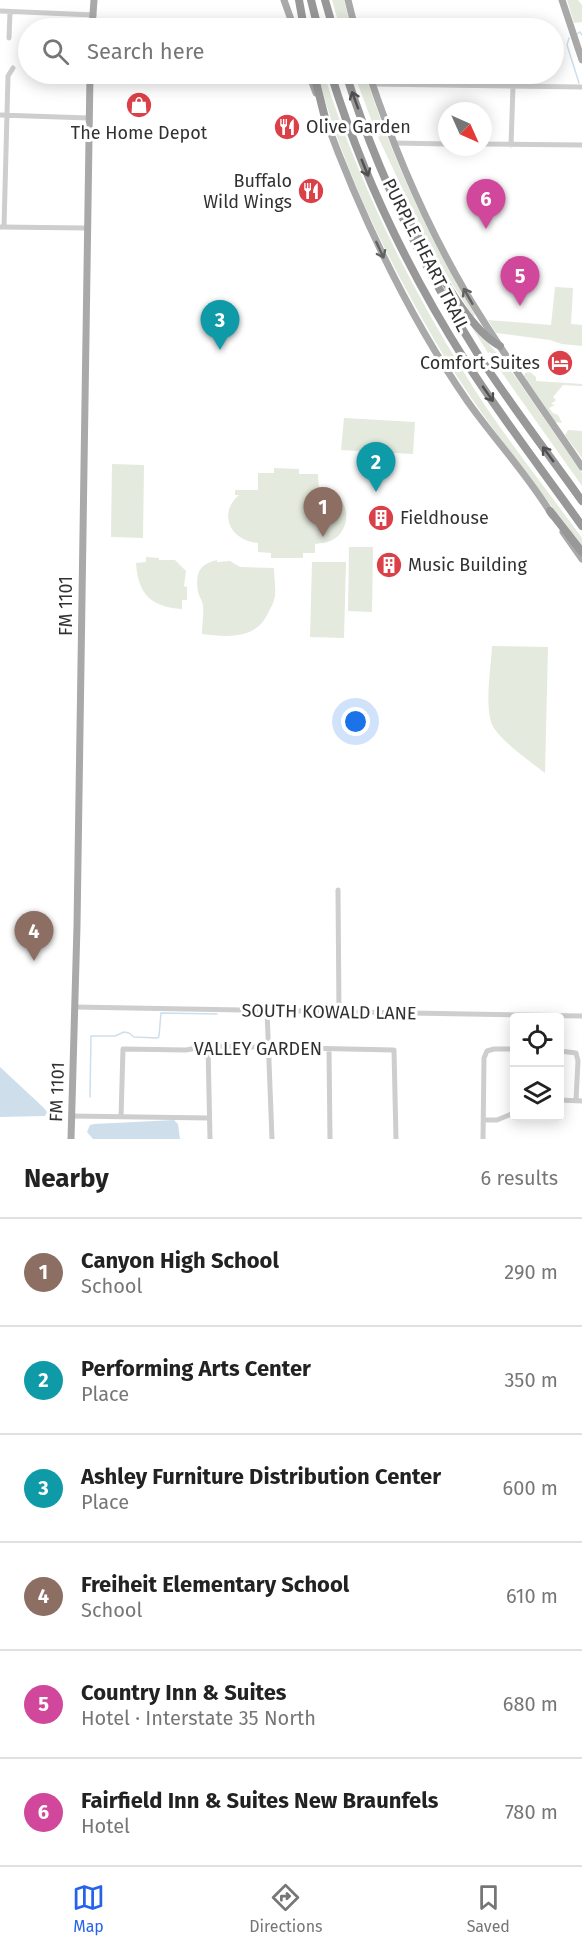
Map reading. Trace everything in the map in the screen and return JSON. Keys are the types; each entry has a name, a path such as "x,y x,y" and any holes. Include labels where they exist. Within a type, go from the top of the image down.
{"highway":[{"path":"299,0 302,18"},
{"path":"310,0 315,18"},
{"path":"326,0 330,18"},
{"path":"316,84 326,122"},
{"name":"PURPLE HEART TRAIL","path":"334,84 381,206 427,298 467,364 582,526"},
{"name":"PURPLE HEART TRAIL","path":"350,84 394,199 433,278 478,354 582,501"},
{"path":"394,199 461,304 482,332 500,346"},
{"path":"550,511 582,552"}],"main road":[{"path":"93,15 94,0"},
{"path":"284,0 290,18"},
{"path":"348,0 352,18"},
{"path":"562,0 582,60"},
{"name":"FM 1101","path":"71,1139 90,84"},
{"path":"313,84 359,206 402,294 468,401 550,511 582,559"},
{"path":"373,84 408,178 465,291 582,467"}],"street":[{"path":"0,11 93,15"},
{"path":"9,38 10,12"},
{"path":"13,68 9,75 3,115 2,227 86,228"},
{"path":"373,84 582,87"},
{"path":"511,145 513,87"},
{"path":"3,115 88,118"},
{"path":"394,143 438,144"},
{"path":"492,144 582,145"},
{"path":"338,890 339,1013"},
{"name":"SOUTH KOWALD LANE","path":"75,1007 582,1016"},
{"path":"267,1010 272,1139"},
{"path":"208,1047 210,1139"},
{"name":"VALLEY GARDEN","path":"122,1117 123,1049 186,1050 208,1047 269,1047 394,1050 396,1139"},
{"path":"483,1139 484,1058 487,1052 494,1048 510,1049"},
{"path":"329,1049 330,1139"},
{"path":"564,1052 576,1053 579,1101 564,1100"},
{"path":"484,1120 497,1120 510,1115"},
{"path":"71,1116 209,1118"}],"shaded area":[{"path":"332,0 344,0 348,18 337,18"},
{"path":"567,0 578,0 582,5 582,22 574,23"},
{"path":"321,84 327,84 367,189 421,300 505,435 582,538 582,546 518,463 446,360 385,249 358,192"},
{"path":"358,84 369,84 387,136 413,197 442,257 475,315 473,316 449,279 422,231 423,228 378,137 380,136 377,135"},
{"path":"555,287 573,288 571,324 582,325 582,346 496,333 488,320 551,325"},
{"path":"458,305 514,375 582,473 582,486 490,356 492,354 488,353"},
{"path":"530,372 536,377 536,381 582,384 582,386 563,385 553,397 556,400 551,404 555,405 549,408 558,415 562,423 555,422 526,380 527,378 524,377 525,373"},
{"path":"344,418 415,422 413,454 341,450"},
{"path":"568,430 582,431 582,458 565,435"},
{"path":"112,464 144,465 143,538 111,537"},
{"path":"274,468 299,469 299,474 318,474 319,490 331,493 343,503 346,516 339,535 329,541 315,544 315,553 303,553 303,558 271,558 271,553 258,552 258,543 241,537 230,525 229,510 232,502 239,495 235,495 235,490 258,490 258,473 274,473"},
{"path":"349,547 373,547 372,612 348,611"},
{"path":"146,557 175,560 186,571 184,586 187,587 187,600 182,600 182,609 154,602 143,591 136,563 146,562"},
{"path":"217,560 217,562 230,561 240,567 274,568 275,598 270,609 263,622 240,635 202,634 203,605 198,592 198,575 202,567"},
{"path":"312,562 346,562 344,638 310,637"},
{"path":"492,646 548,647 545,773 507,742 491,722 488,695"}],"water":[{"path":"0,1067 44,1108 47,1112 45,1116 0,1117"},
{"path":"174,1120 178,1124 180,1139 93,1139 87,1132 90,1125 94,1124"}],"waterway":[{"path":"577,34 580,32 582,35"},
{"path":"569,38 567,45 579,83"},
{"path":"90,1097 91,1036 115,1036 124,1032 134,1037 158,1038 161,1013 217,1014"}],"place":[{"name":"The Home Depot","path":"139,105"},
{"name":"Olive Garden","path":"287,127"},
{"name":"Buffalo Wild Wings","path":"311,191"},
{"name":"Fairfield Inn & Suites New Braunfels","path":"486,229"},
{"name":"Country Inn & Suites","path":"520,306"},
{"name":"Ashley Furniture Distribution Center","path":"220,350"},
{"name":"Comfort Suites","path":"560,363"},
{"name":"Performing Arts Center","path":"376,492"},
{"name":"Fieldhouse","path":"381,518"},
{"name":"Canyon High School","path":"323,537"},
{"name":"Music Building","path":"389,565"},
{"name":"Freiheit Elementary School","path":"34,961"}]}
